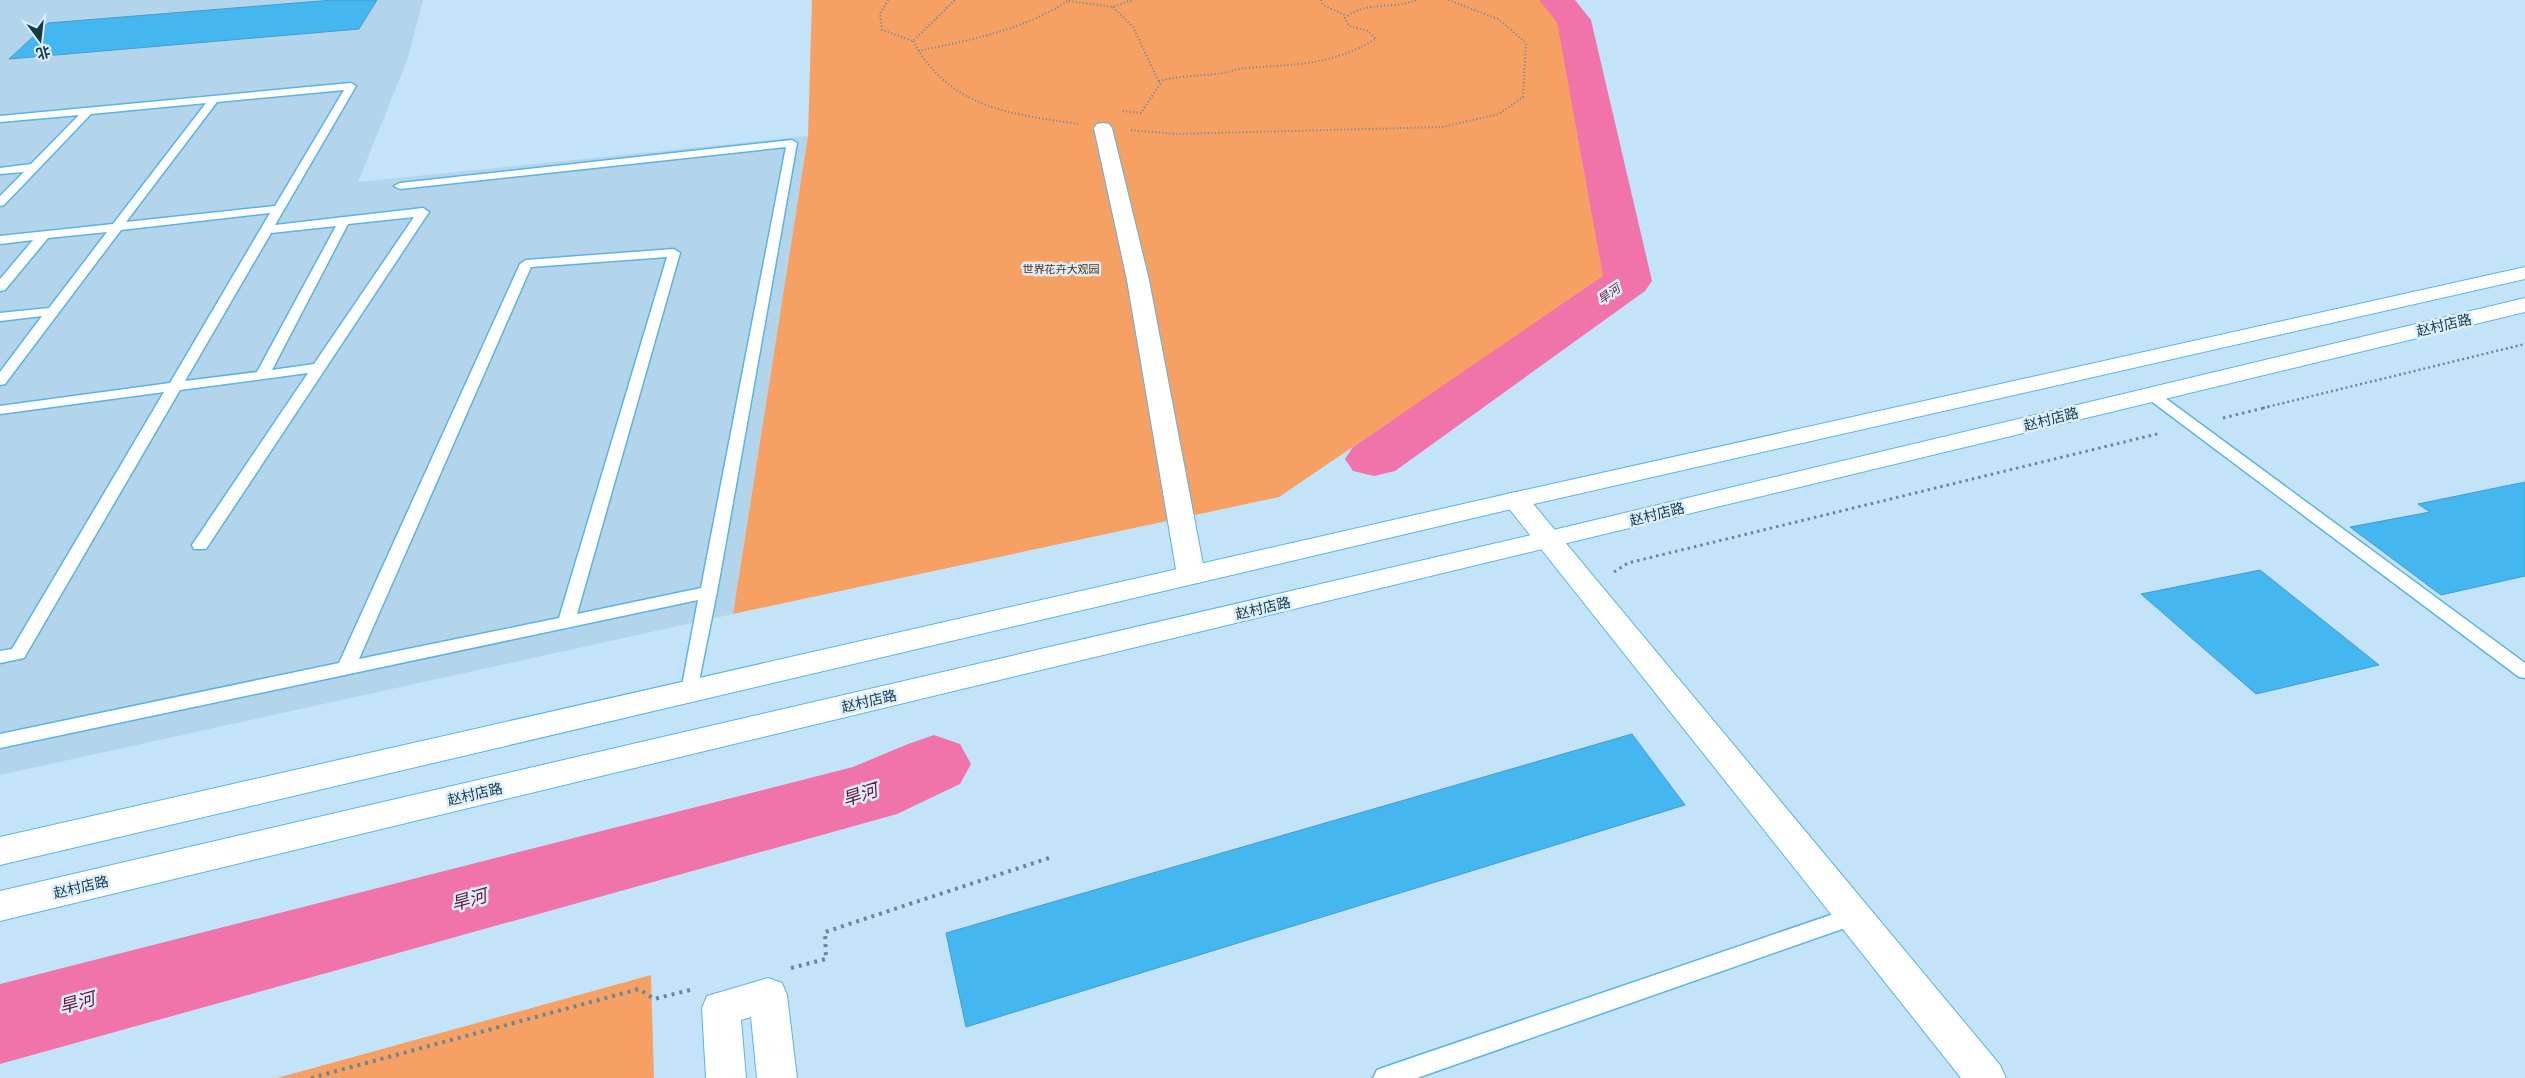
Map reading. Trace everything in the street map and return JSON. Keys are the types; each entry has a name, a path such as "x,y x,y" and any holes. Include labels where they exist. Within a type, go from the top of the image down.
{"main road":[{"path":"1109,119 1191,575"},
{"path":"0,850 1516,500 2523,275"},
{"name":"赵村店路","path":"0,906 1549,540 2525,305"},
{"path":"1516,500 1986,1078"},
{"path":"726,1078 721,1008 768,994 777,1078"}],"lane":[{"path":"0,119 351,86 18,654 0,657"},
{"path":"0,381 214,99"},
{"path":"0,203 88,111"},
{"path":"400,186 792,143 690,691"},
{"path":"0,170 35,167"},
{"path":"0,240 279,209"},
{"path":"200,545 423,212 267,230"},
{"path":"262,375 344,221"},
{"path":"0,287 44,235"},
{"path":"346,668 526,264 674,253 566,622"},
{"path":"0,317 53,311"},
{"path":"0,410 317,368"},
{"path":"2152,395 2525,672"},
{"path":"0,741 709,592"},
{"path":"1386,1078 1854,916"}],"path":[{"path":"888,0 883,5 878,18 882,30 913,41 931,71 972,100 1020,115 1077,124 1141,112 1160,84 1133,27 1113,7"},
{"path":"913,41 955,0"},
{"path":"918,51 1012,27 1043,16 1069,0 1113,7 1132,0"},
{"path":"1321,0 1328,8 1347,16"},
{"path":"1159,81 1188,75 1218,74 1248,68 1319,64 1365,46 1376,39 1368,31 1349,26 1345,18 1352,10 1374,4 1402,6 1416,0"},
{"path":"1109,119 1176,134 1432,127 1499,114 1524,97 1526,43 1498,18 1448,0"},
{"path":"1077,124 1081,119"},
{"path":"1588,588 1628,563 2525,344"},
{"path":"786,970 826,959 825,932 1049,858"},
{"path":"311,1078 639,989 654,999 699,988"}],"shaded area":[{"path":"0,0 423,0 408,58 358,182 808,136 733,614 0,775"}],"green space":[{"name":"世界花卉大观园","path":"812,0 1549,0 1561,32 1604,280 1497,397 1394,419 1279,497 733,614 808,136"},
{"path":"651,975 654,1078 277,1078"}],"building":[{"path":"333,0 377,0 359,29 9,59 48,23"},
{"path":"2525,482 2525,576 2441,595 2350,527 2430,512 2418,504"},
{"path":"2260,570 2379,665 2256,694 2141,594"},
{"path":"1632,734 1685,805 966,1027 946,933"}],"waterway":[{"name":"旱河","path":"1374,459 1628,281 1574,20 1556,0"},
{"name":"旱河","path":"0,1024 870,793 934,764"}]}
